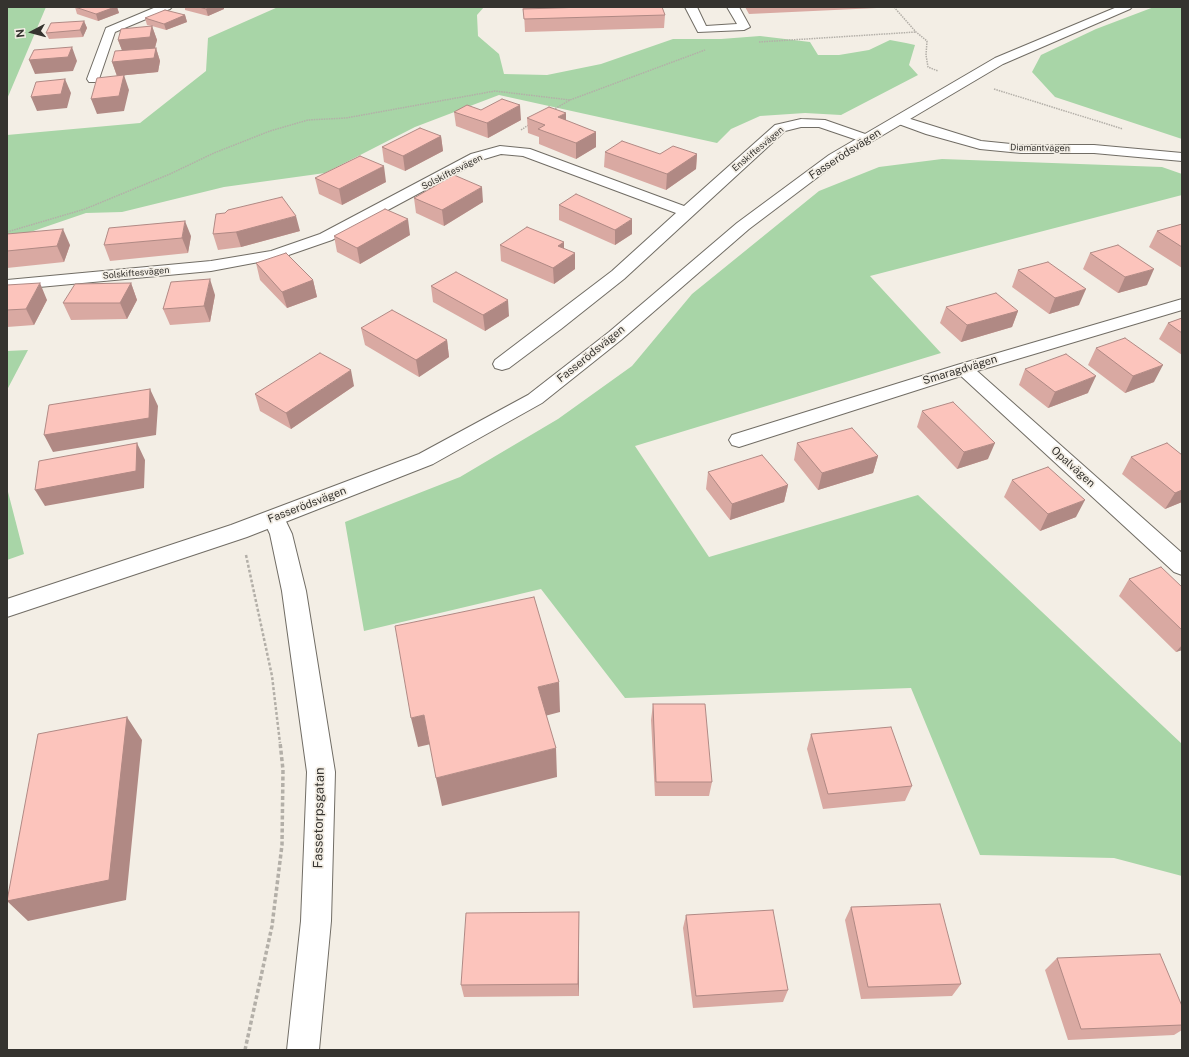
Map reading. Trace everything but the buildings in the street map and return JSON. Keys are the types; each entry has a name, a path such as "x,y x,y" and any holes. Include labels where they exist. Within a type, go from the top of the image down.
{"street":[{"path":"93,79 110,30 166,7"},
{"path":"691,7 702,30 744,27 733,7"},
{"name":"Fasserödsvägen","path":"7,608 274,519 426,459 535,399 615,336 743,226 834,158 999,61 1037,43 1126,7"},
{"name":"Diamantvägen","path":"901,120 931,131 980,145 1021,149 1094,149 1182,157"},
{"name":"Enskiftesvägen","path":"686,212 780,128 801,123 820,123 866,138"},
{"name":"Solskiftesvägen","path":"7,285 211,266 274,255 326,237 476,157 500,150 525,152 686,212"},
{"path":"502,364 556,325 612,279 686,212"},
{"name":"Smaragdvägen","path":"739,440 964,369 1182,304"},
{"name":"Opalvägen","path":"964,369 1182,566"},
{"name":"Fassetorpsgatan","path":"274,519 281,534 294,591 321,772 316,921 303,1050"}],"path":[{"path":"894,7 916,32 927,41 926,55 928,68 1128,130"},
{"path":"756,42 916,32"},
{"path":"550,112 570,100 709,48"},
{"path":"7,232 85,209 170,174 214,153 270,131 308,120 346,118 495,91 570,100"},
{"path":"516,132 530,124"},
{"path":"239,531 250,569 272,676 283,770 282,845 272,926 245,1050"}],"green space":[{"path":"7,7 46,7 7,99"},
{"path":"278,7 484,7 477,15 478,36 499,54 504,74 547,75 601,64 673,39 721,39 760,36 810,42 818,55 839,55 869,50 890,40 915,45 909,65 918,75 841,115 805,113 760,116 731,129 717,143 499,95 415,127 325,173 224,187 122,212 86,213 7,240 7,135 140,123 206,71 208,38"},
{"path":"1154,7 1182,7 1182,139 1055,97 1032,72 1041,55 1096,29"},
{"path":"942,159 1162,167 1182,174 1182,195 870,276 941,353 635,446 709,557 918,495 1182,744 1182,876 1114,858 980,855 911,688 625,698 541,589 364,631 345,522 460,477 558,419 632,366 692,294 819,191 879,167"},
{"path":"28,350 7,390 7,351"},
{"path":"7,488 24,554 7,560"}]}
